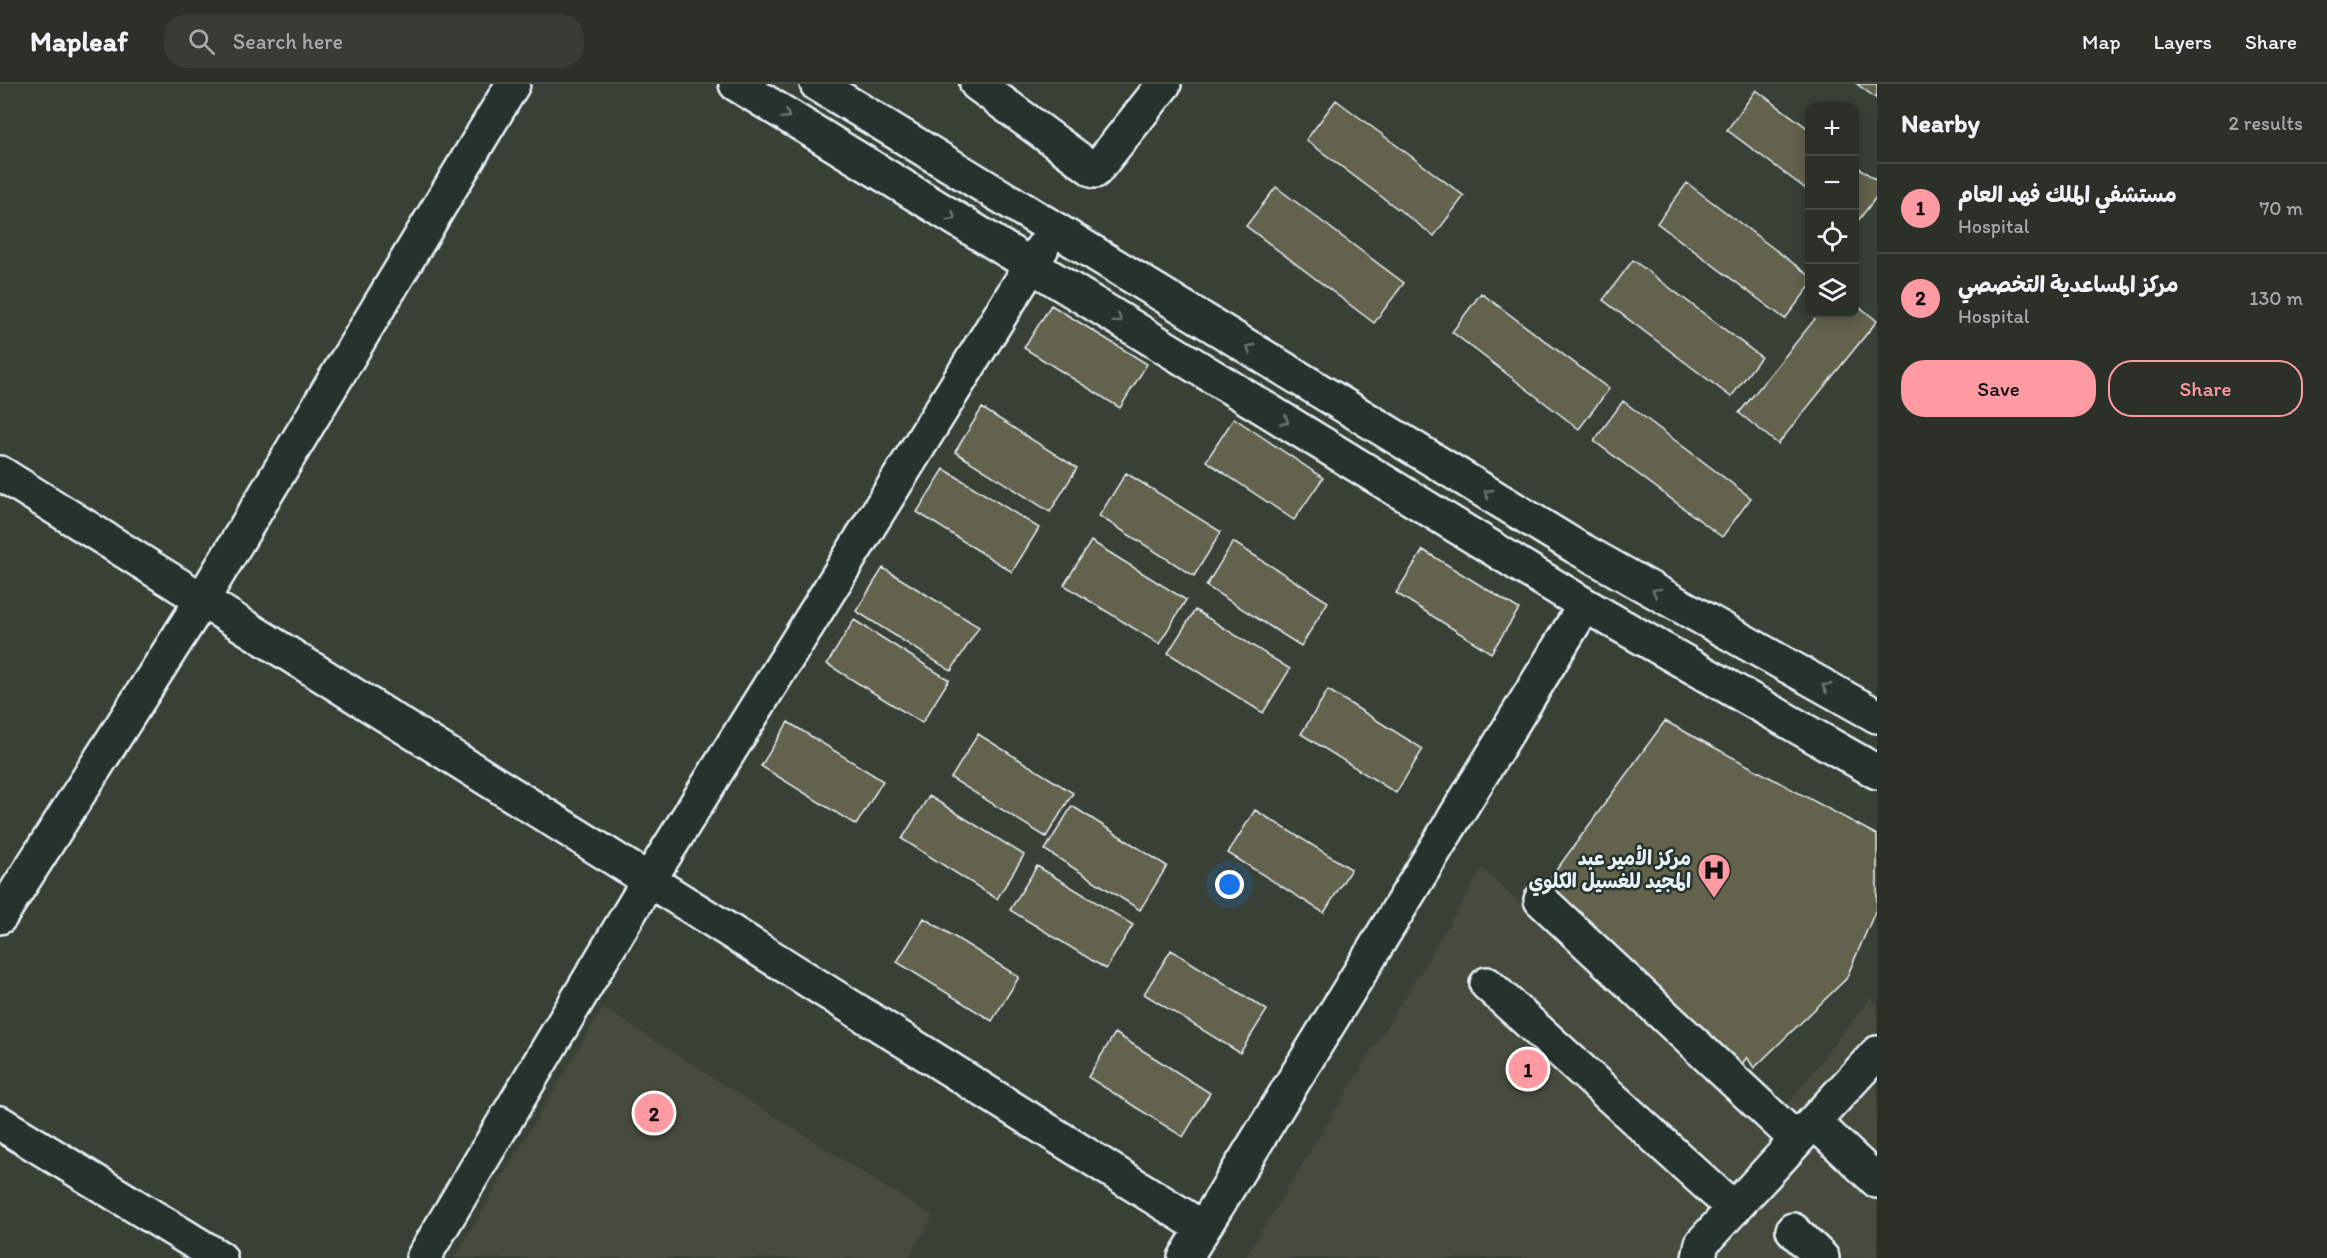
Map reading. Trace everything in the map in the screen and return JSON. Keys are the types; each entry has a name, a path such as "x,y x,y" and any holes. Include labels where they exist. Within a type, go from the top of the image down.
{"street":[{"path":"0,917 202,600 513,84"},
{"path":"736,84 1585,605 1877,772"},
{"path":"817,84 1576,547 1877,716"},
{"path":"977,84 1095,171 1164,84"},
{"path":"423,1258 649,880 1054,228"},
{"path":"0,473 1203,1228"},
{"path":"1185,1258 1585,605"},
{"path":"1541,900 1805,1131 1877,1181"},
{"path":"1487,984 1734,1209"},
{"path":"1699,1258 1702,1243 1877,1053"},
{"path":"0,1123 220,1258"},
{"path":"1793,1230 1822,1258"}],"shaded area":[{"path":"1483,869 1765,1134 1870,998 1877,1004 1877,1258 1245,1258"},
{"path":"603,1008 933,1217 908,1258 454,1258"}],"building":[{"path":"1857,84 1877,84 1877,99"},
{"path":"1756,90 1805,126 1805,188 1727,130"},
{"path":"1336,100 1464,196 1434,236 1306,140"},
{"path":"1859,168 1877,181 1877,196 1859,219"},
{"path":"1687,183 1805,272 1805,293 1785,319 1657,223"},
{"path":"1276,187 1404,283 1374,323 1246,226"},
{"path":"1633,260 1761,357 1731,397 1603,300"},
{"path":"1481,293 1609,389 1579,429 1452,332"},
{"path":"1051,305 1147,364 1120,408 1024,348"},
{"path":"1859,306 1877,321 1778,444 1739,413 1816,318 1859,318"},
{"path":"1623,401 1751,498 1722,537 1594,441"},
{"path":"982,408 1077,468 1050,512 955,452"},
{"path":"1234,418 1323,478 1294,520 1206,461"},
{"path":"944,469 1039,528 1012,572 917,512"},
{"path":"1126,473 1221,532 1194,576 1099,516"},
{"path":"1091,541 1186,600 1159,644 1064,585"},
{"path":"1233,542 1328,602 1301,646 1206,586"},
{"path":"1423,550 1519,609 1491,653 1396,593"},
{"path":"883,568 979,627 951,671 856,611"},
{"path":"1195,610 1290,669 1263,713 1168,653"},
{"path":"854,620 949,680 922,723 827,664"},
{"path":"1328,690 1423,749 1396,793 1301,734"},
{"name":"مركز الأمير عبد المجيد للغسيل الكلوي","path":"1665,721 1877,835 1877,907 1846,979 1754,1068 1747,1057 1737,1071 1541,891"},
{"path":"788,722 883,781 856,825 761,766"},
{"path":"978,734 1073,793 1046,837 951,778"},
{"path":"929,796 1024,855 997,899 902,839"},
{"path":"1072,806 1167,866 1140,910 1045,850"},
{"path":"1255,810 1351,869 1324,913 1228,853"},
{"path":"1037,866 1133,925 1106,969 1010,910"},
{"path":"924,918 1019,977 992,1021 897,962"},
{"path":"1171,950 1267,1010 1240,1053 1144,994"},
{"path":"1115,1033 1210,1093 1183,1137 1088,1077"}],"place":[{"name":"مركز الأمير عبد المجيد للغسيل الكلوي","path":"1714,899"},
{"name":"مستشفي الملك فهد العام","path":"1528,1069"},
{"name":"مركز المساعدية التخصصي","path":"654,1113"}]}
